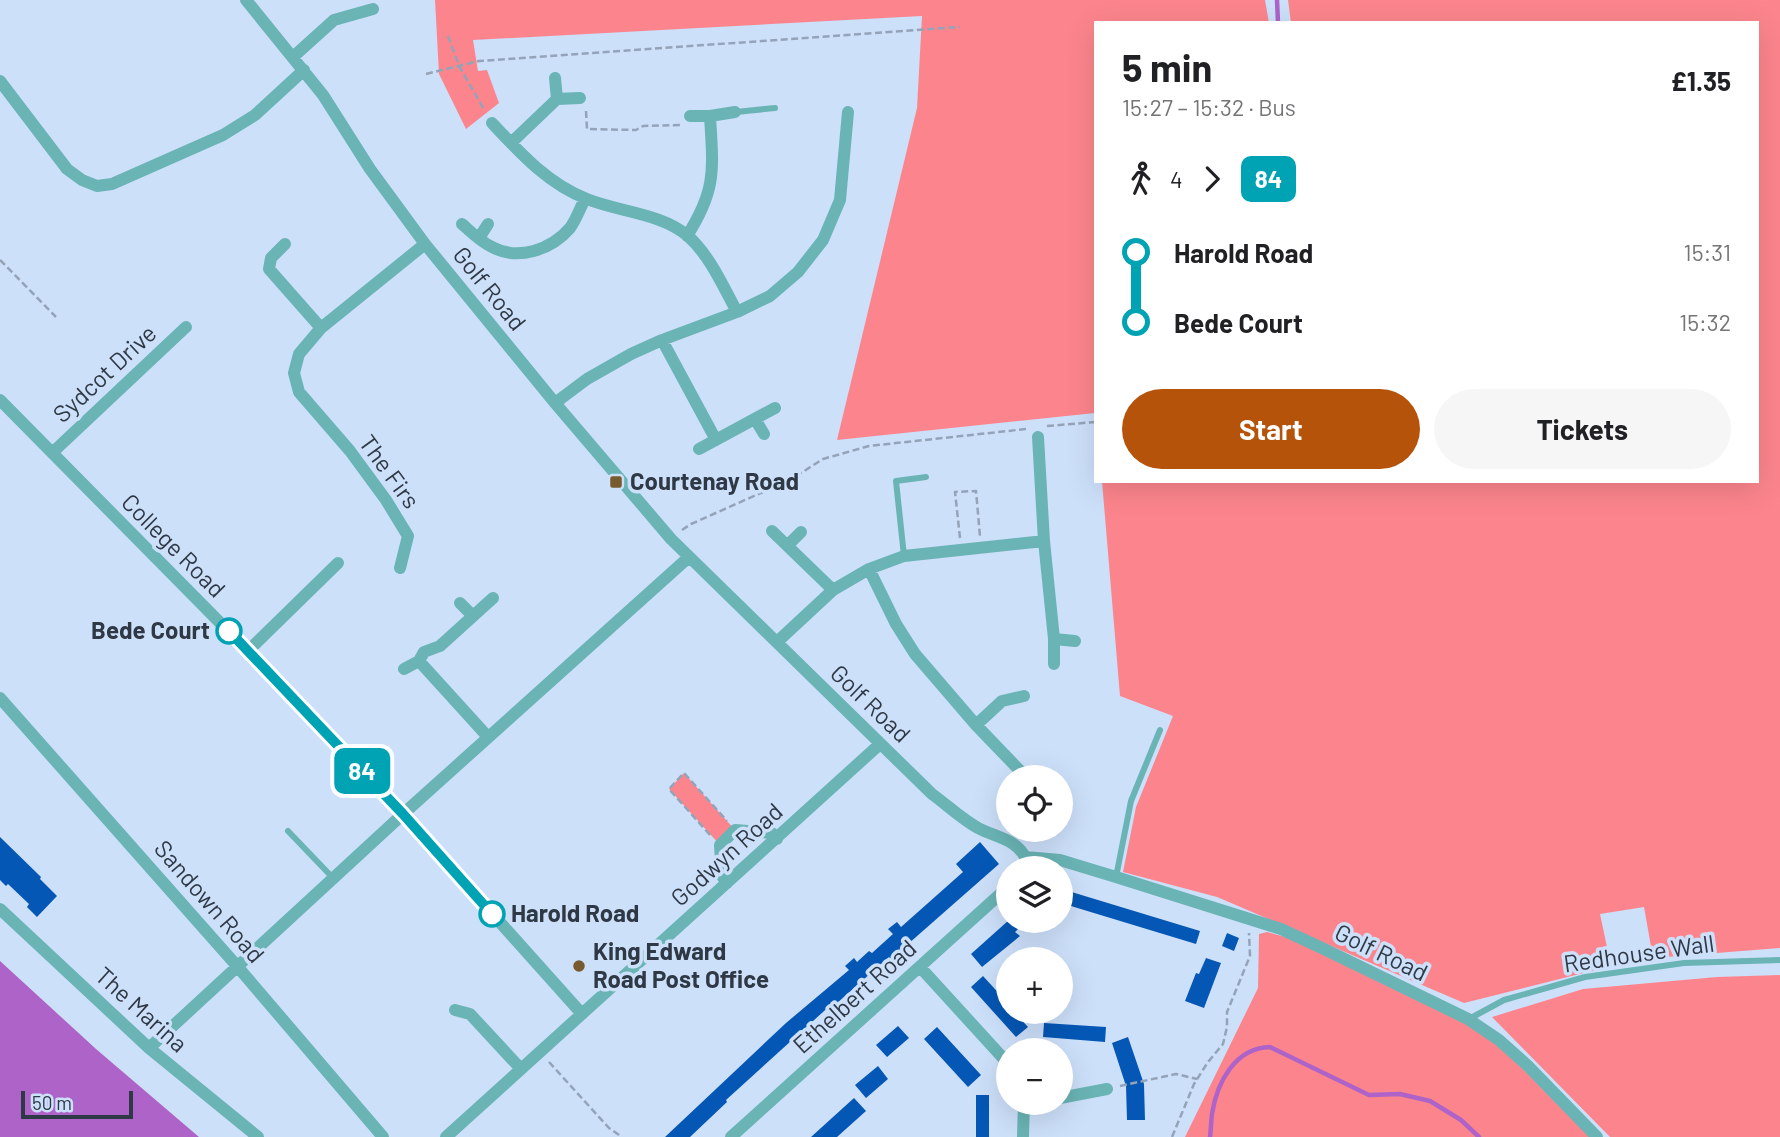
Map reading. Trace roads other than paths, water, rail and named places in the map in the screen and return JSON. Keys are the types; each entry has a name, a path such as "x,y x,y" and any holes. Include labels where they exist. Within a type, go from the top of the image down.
{"street":[{"name":"Golf Road","path":"246,0 323,95 370,169 425,244 671,539 932,794 978,828 1011,842 1022,850 1023,856"},
{"path":"293,57 334,20 373,9"},
{"path":"0,81 67,169 82,180 97,186 113,184 223,135 255,115 304,70"},
{"path":"555,78 557,99"},
{"path":"511,143 557,99 580,98"},
{"path":"690,116 735,112"},
{"path":"555,403 631,354 770,296 798,272 823,240 840,200 848,112"},
{"path":"687,236 706,205 711,182 710,116"},
{"path":"492,123 535,169 585,198 662,221 687,236 706,257 737,312"},
{"path":"461,224 491,247 508,254 528,253 550,245 571,227 585,198"},
{"path":"479,238 488,224"},
{"path":"285,244 271,258 269,269 321,328 425,244"},
{"name":"Sydcot Drive","path":"52,453 186,327"},
{"name":"The Firs","path":"321,328 299,354 294,373 299,392 386,499 408,536 400,568"},
{"path":"662,340 716,440"},
{"name":"College Road","path":"0,400 248,651 403,814 582,1014"},
{"path":"699,449 775,408"},
{"path":"755,419 764,435"},
{"path":"1039,430 1044,541 1054,664"},
{"path":"772,531 834,590"},
{"path":"788,545 801,533"},
{"path":"777,642 834,590 869,569 904,556 1044,541"},
{"path":"149,1048 403,814 689,557"},
{"path":"248,651 338,562"},
{"path":"869,569 906,641 976,726 1014,765"},
{"path":"404,669 419,660 424,652 440,646 493,598"},
{"path":"460,603 473,616"},
{"path":"1054,639 1075,641"},
{"path":"419,660 488,737"},
{"path":"976,726 1002,701 1024,696"},
{"name":"Sandown Road","path":"0,698 237,966 383,1137"},
{"name":"Godwyn Road","path":"446,1137 880,744"},
{"path":"727,883 722,876 720,845 735,830 772,833 777,839"},
{"name":"Golf Road","path":"1073,864 1281,929 1468,1019 1527,1065 1597,1137"},
{"name":"Ethelbert Road","path":"731,1137 996,898"},
{"name":"The Marina","path":"0,909 149,1048 258,1137"},
{"path":"920,967 996,1050"},
{"path":"455,1010 470,1014 521,1069"},
{"path":"1073,1096 1107,1089"},
{"path":"1023,1137 1026,1115"}],"lane":[{"path":"735,112 775,108"},
{"path":"904,556 896,481 926,477"},
{"path":"1116,877 1131,801 1160,730"},
{"path":"288,831 333,878"},
{"name":"Redhouse Wall","path":"1468,1019 1504,1000 1585,977 1684,963 1780,960"}],"waterway":[{"path":"1277,0 1278,21"},
{"path":"1210,1137 1214,1102 1223,1079 1247,1053 1270,1047 1369,1095 1400,1094 1430,1101 1461,1120 1479,1137"}],"place":[{"name":"Courtenay Road","path":"616,482"},
{"name":"Bede Court","path":"229,631"},
{"name":"Harold Road","path":"492,914"},
{"name":"King Edward Road Post Office","path":"579,966"}]}
